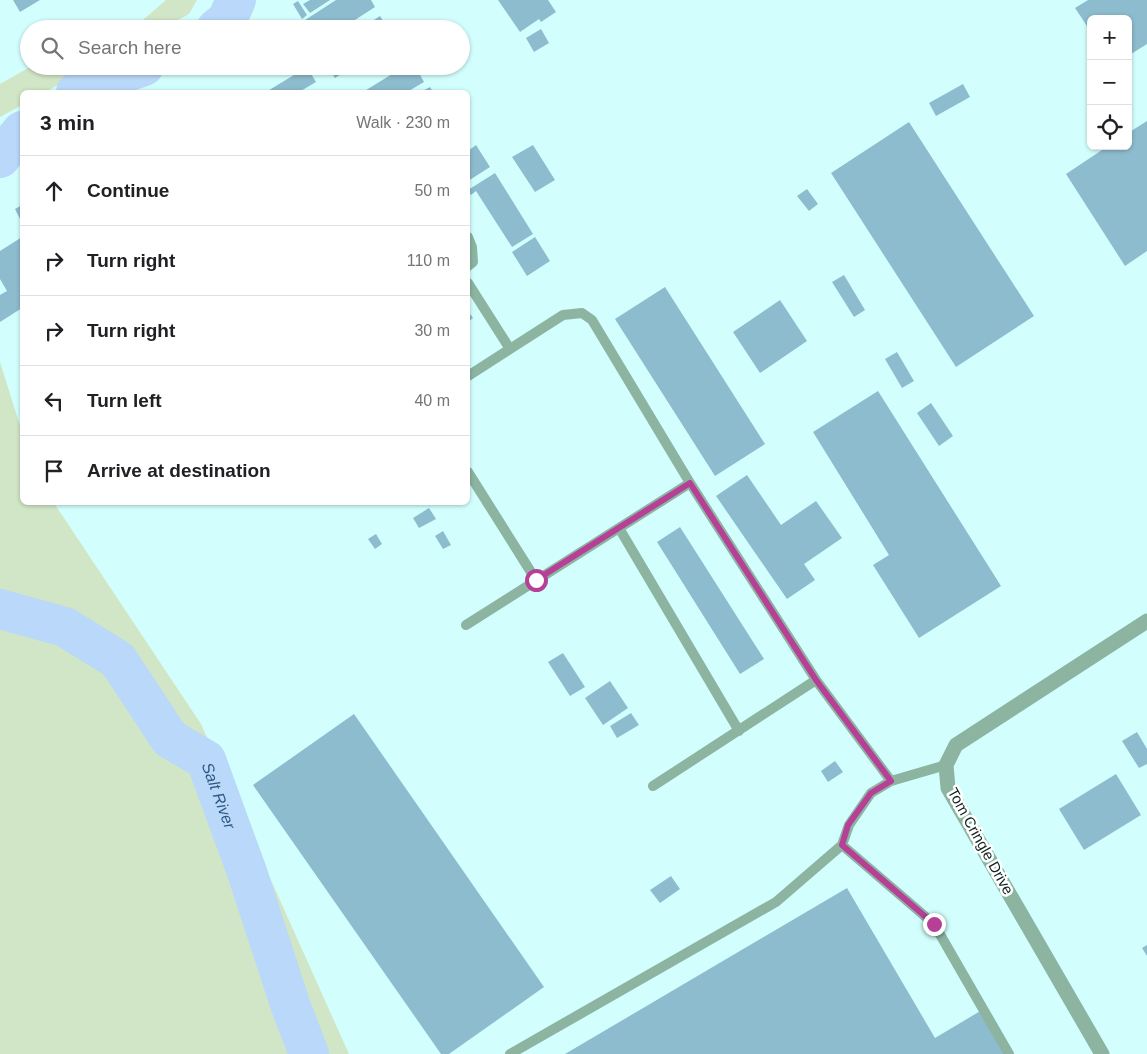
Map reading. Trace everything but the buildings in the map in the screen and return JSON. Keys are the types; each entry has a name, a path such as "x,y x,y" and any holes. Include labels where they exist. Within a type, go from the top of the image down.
{"street":[{"path":"946,765 956,745 1147,622"},
{"name":"Tom Cringle Drive","path":"946,765 948,788 1102,1054"}],"lane":[{"path":"470,242 473,262 470,264"},
{"path":"470,286 510,349"},
{"path":"470,375 564,315 582,313 592,320 690,483 816,680 891,781"},
{"path":"470,475 536,580"},
{"path":"466,625 690,483"},
{"path":"619,528 739,731"},
{"path":"653,786 816,680"},
{"path":"510,1054 776,902 842,845 848,825 871,793 891,781 946,765"},
{"path":"842,845 934,924 1009,1054"}],"green space":[{"path":"166,0 197,0 189,14 178,20 143,20"},
{"path":"20,73 20,75 76,75 49,90 20,90 20,106 0,117 0,84"},
{"path":"0,362 20,426 20,505 55,505 201,724 349,1054 0,1054"}],"waterway":[{"name":"Salt River","path":"227,20 236,0"},
{"name":"Salt River","path":"79,90 118,75"},
{"name":"Salt River","path":"0,158 20,133"},
{"name":"Salt River","path":"0,609 65,627 118,660 170,739 206,760 247,872 290,1004 309,1054"}],"route":[{"path":"536,580 690,483 816,680 891,781 871,793 848,825 842,845 934,924"}]}
